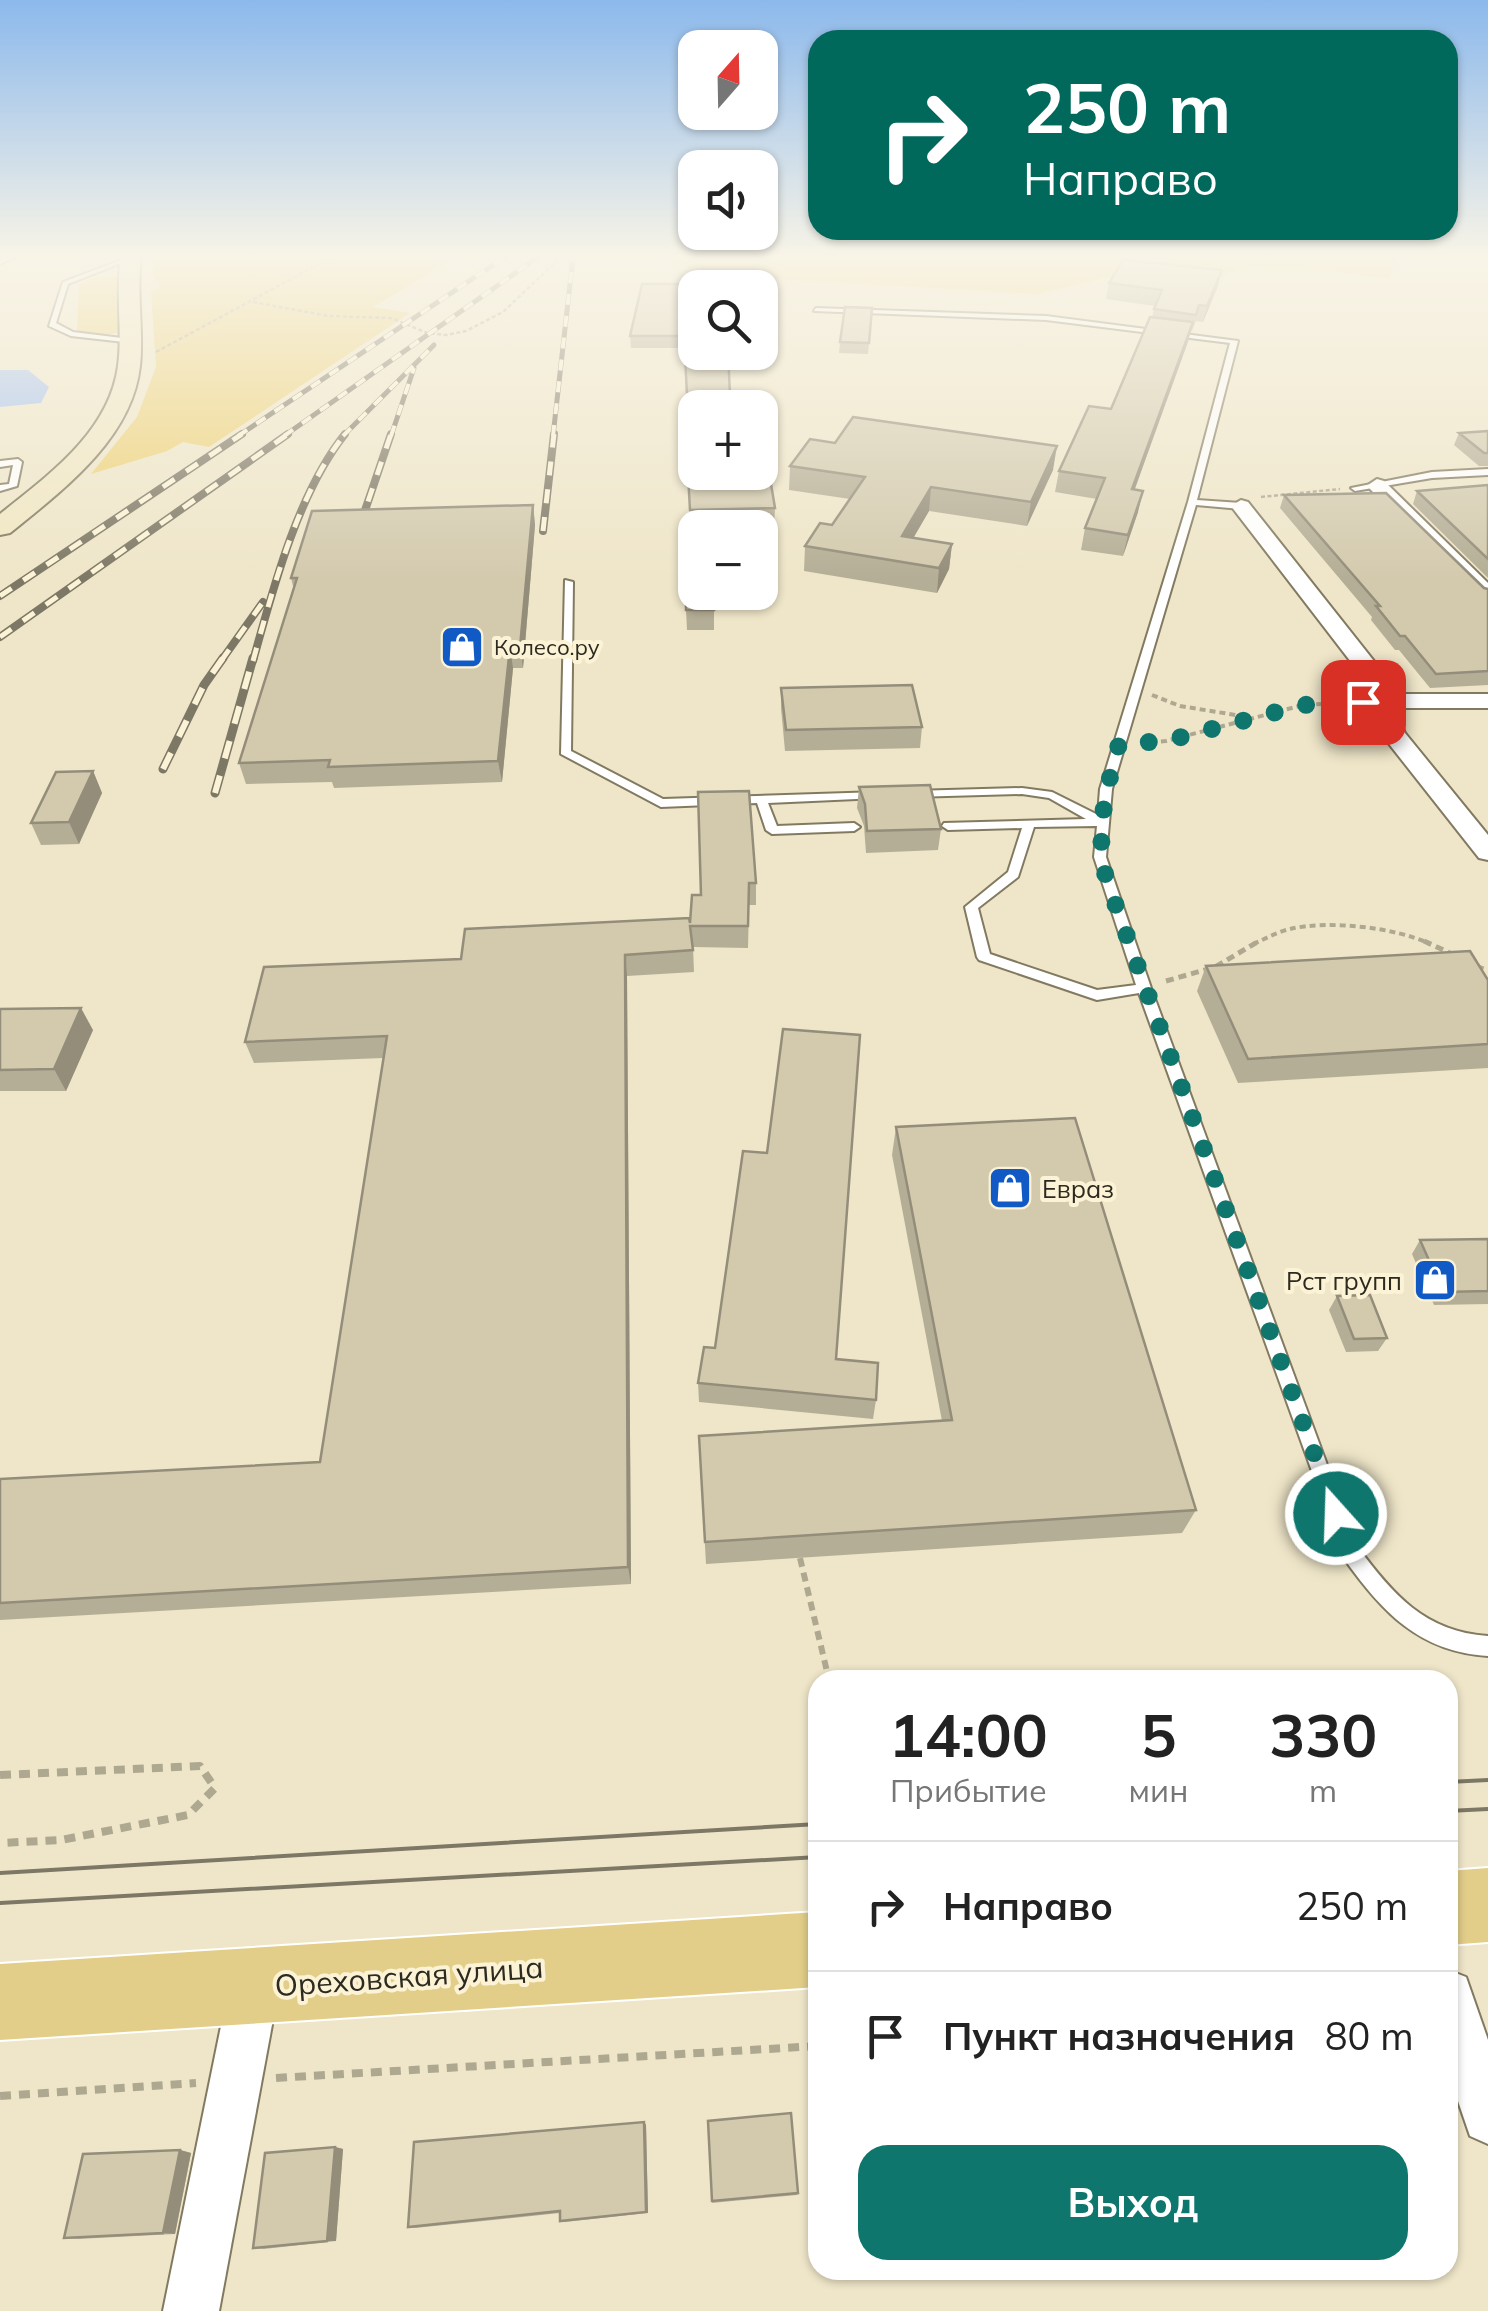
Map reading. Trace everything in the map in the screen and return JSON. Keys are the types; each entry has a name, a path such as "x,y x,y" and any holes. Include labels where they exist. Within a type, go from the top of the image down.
{"main road":[{"path":"0,527 40,495 92,443 120,402 129,365"},
{"path":"1458,1908 1488,1906"},
{"name":"Ореховская улица","path":"0,2002 808,1950"}],"street":[{"path":"1377,485 1488,595"},
{"path":"1241,506 1393,702"},
{"path":"1393,702 1488,702"},
{"path":"1393,702 1388,721 1394,734 1488,852"},
{"path":"190,2311 254,1987"},
{"path":"1458,2025 1488,2118"}],"lane":[{"path":"1228,365 1138,692 1119,744 1101,822 1104,869 1350,1551 1380,1596 1425,1630 1488,1646"},
{"path":"0,464 18,462 13,486 0,488"},
{"path":"1356,488 1432,474 1488,472"},
{"path":"1192,502 1241,506"},
{"path":"568,582 565,752 661,802 1022,791 1052,795 1101,822"},
{"path":"761,798 772,830 854,826"},
{"path":"948,826 1101,822"},
{"path":"1029,824 1014,874 971,906 984,958 1096,995 1144,988"}],"path":[{"path":"129,371 139,365"},
{"path":"1241,506 1256,498 1356,488"},
{"path":"1138,692 1180,706 1251,717"},
{"path":"1119,744 1166,741 1303,705 1393,702"},
{"path":"1144,988 1214,968 1242,948 1292,928 1370,927 1407,933 1456,956"},
{"path":"1472,964 1488,972"},
{"path":"800,1558 827,1670"},
{"path":"0,1774 200,1766 216,1788 188,1815 60,1840 0,1843"},
{"path":"0,2096 808,2047"}],"shaded area":[{"path":"332,365 209,447 183,442 167,451 91,474 137,417 156,367"}],"water":[{"path":"0,370 28,370 49,387 41,403 0,407"}],"building":[{"path":"1130,365 1177,365 1132,489 1143,491 1128,535 1085,528 1105,478 1059,471 1089,406 1111,409"},
{"path":"686,370 729,370 730,390 687,390"},
{"path":"853,417 1057,446 1031,502 931,487 902,536 952,544 939,568 805,546 820,523 832,525 865,477 790,466 810,439 835,443"},
{"path":"1488,431 1488,453 1459,433"},
{"path":"1488,485 1488,559 1417,491"},
{"path":"689,490 772,490 775,508 690,510"},
{"path":"1386,493 1488,589 1488,671 1436,674 1284,495"},
{"path":"533,505 520,647 510,647 498,761 328,767 330,760 239,763 297,578 291,578 312,511"},
{"path":"912,685 922,727 786,730 781,688"},
{"path":"93,771 69,822 31,823 56,772"},
{"path":"930,785 941,829 867,831 859,787"},
{"path":"749,791 756,883 749,883 748,926 690,926 693,950 625,955 628,1567 0,1603 0,1479 320,1462 387,1036 245,1042 264,967 461,959 465,929 689,918 690,923 692,895 701,895 698,792"},
{"path":"1470,951 1488,980 1488,1044 1248,1059 1206,966"},
{"path":"81,1008 54,1069 0,1070 0,1009"},
{"path":"783,1029 860,1035 836,1359 878,1363 876,1400 698,1383 704,1347 715,1348 743,1151 767,1153"},
{"path":"1075,1118 1196,1510 705,1542 699,1436 952,1420 896,1127"},
{"path":"1488,1239 1488,1291 1443,1292 1420,1240"},
{"path":"1370,1295 1387,1338 1354,1339 1337,1296"},
{"path":"791,2113 798,2193 712,2201 708,2121"},
{"path":"644,2122 646,2212 560,2221 560,2211 408,2227 414,2142"},
{"path":"335,2147 327,2241 253,2248 265,2153"},
{"path":"180,2150 163,2233 64,2238 83,2154"}],"tram line":[{"path":"1458,1782 1488,1780"},
{"path":"1458,1810 1488,1809"},
{"path":"0,1873 808,1825"},
{"path":"0,1903 808,1858"}],"railway":[{"path":"238,436 344,365"},
{"path":"284,436 385,365"},
{"path":"345,434 414,365"},
{"path":"553,436 561,365"},
{"path":"391,436 414,368"},
{"path":"0,596 242,434"},
{"path":"0,637 288,434"},
{"path":"253,661 301,513 328,458 345,434"},
{"path":"359,528 391,434"},
{"path":"543,531 554,434"},
{"path":"221,661 263,602"},
{"path":"163,769 204,685 223,658"},
{"path":"215,793 253,658"}],"place":[{"name":"Колесо.ру","path":"462,647"},
{"name":"Евраз","path":"1010,1188"},
{"name":"Рст групп","path":"1435,1280"}],"route":[{"path":"1336,1514 1107,881 1100,857 1101,822 1119,744 1166,741 1303,705 1363,702"}]}
